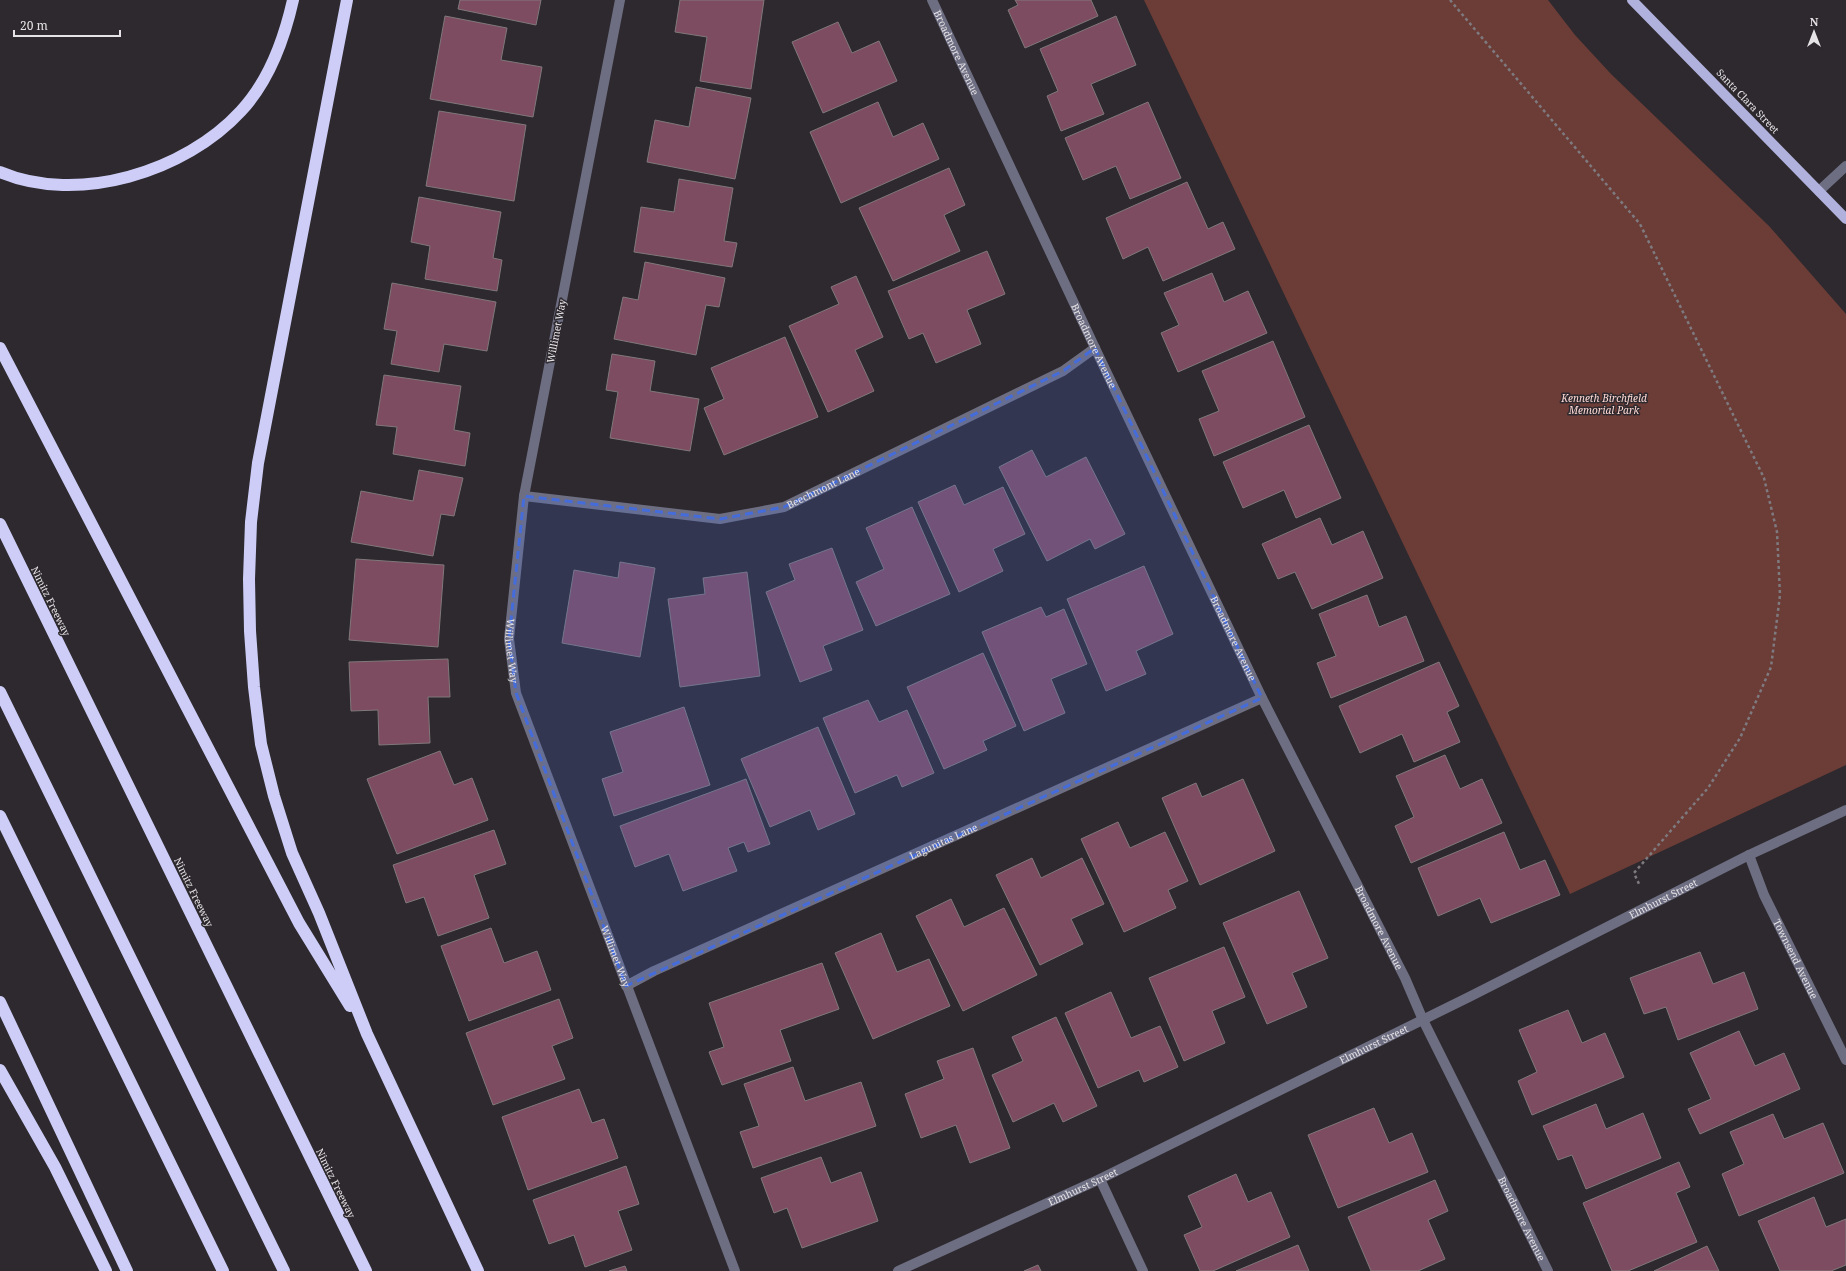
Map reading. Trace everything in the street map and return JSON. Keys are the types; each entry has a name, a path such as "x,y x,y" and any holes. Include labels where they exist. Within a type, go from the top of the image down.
{"highway":[{"path":"0,172 48,184 93,184 135,176 172,162 208,141 241,111 268,73 286,29 293,0"},
{"path":"347,0 258,463 251,522 249,579 254,687 262,744 274,796 292,853 319,913 367,1034 478,1271"},
{"path":"0,348 299,923 367,1034"},
{"name":"Nimitz Freeway","path":"0,524 366,1271"},
{"path":"0,692 284,1271"},
{"path":"0,816 223,1271"},
{"path":"0,1002 127,1271"},
{"path":"0,1070 55,1167 106,1271"}],"main road":[{"name":"Santa Clara Street","path":"1632,0 1846,219"}],"street":[{"name":"Willimet Way","path":"620,0 524,496 510,639 516,693 735,1271"},
{"name":"Broadmore Avenue","path":"932,0 1095,348 1262,698 1406,978 1423,1020 1548,1271"},
{"path":"1818,191 1846,166"},
{"name":"Beechmont Lane","path":"524,496 720,519 784,507 1063,371 1095,348"},
{"name":"Lagunitas Lane","path":"626,986 661,968 1262,698"},
{"name":"Elmhurst Street","path":"898,1271 1100,1179 1423,1020 1649,905 1846,810"},
{"name":"Townsend Avenue","path":"1749,856 1764,895 1846,1060"},
{"path":"1100,1179 1143,1271"}],"path":[{"path":"1450,0 1640,224 1764,478 1777,532 1780,595 1770,667 1740,738 1708,788 1634,873 1649,905"}],"highlighted area":[{"path":"1095,348 1262,698 626,986 516,693 509,639 524,496 720,519 784,507 1063,371"}],"green space":[{"name":"Kenneth Birchfield Memorial Park","path":"1144,0 1548,0 1575,35 1611,74 1769,226 1846,314 1846,765 1570,894"}],"building":[{"path":"460,0 541,0 536,25 458,9"},
{"path":"680,0 764,0 751,89 700,81 707,37 675,32"},
{"path":"1015,0 1091,0 1098,16 1025,48 1008,10 1018,5"},
{"path":"445,16 507,28 501,60 542,67 533,117 430,99"},
{"path":"1116,16 1136,65 1091,84 1104,114 1061,131 1047,96 1058,91 1040,49"},
{"path":"838,22 852,53 879,41 897,81 823,113 792,42"},
{"path":"696,87 751,98 735,179 647,162 655,120 689,127"},
{"path":"878,102 893,137 923,123 939,159 841,203 810,132"},
{"path":"1148,102 1181,178 1130,199 1116,166 1083,180 1065,138"},
{"path":"439,111 526,125 514,201 426,186"},
{"path":"949,168 965,205 944,215 960,251 893,281 859,208"},
{"path":"679,179 733,188 724,241 737,243 732,267 634,252 641,207 674,212"},
{"path":"1187,182 1208,229 1223,222 1235,249 1163,281 1148,247 1123,259 1106,218"},
{"path":"419,197 501,212 493,258 502,260 497,291 425,279 430,246 411,242"},
{"path":"987,251 1005,294 967,310 981,344 936,363 923,333 909,339 888,291"},
{"path":"645,262 725,278 719,307 706,305 696,355 614,339 623,297 638,300"},
{"path":"1212,273 1224,302 1248,291 1267,333 1178,372 1161,333 1179,325 1164,293"},
{"path":"856,276 883,337 855,350 874,391 828,412 789,326 839,304 831,287"},
{"path":"392,283 496,302 487,351 444,344 439,372 391,364 397,331 384,329"},
{"path":"785,337 818,417 724,455 704,408 724,399 711,368"},
{"path":"1273,341 1305,417 1214,456 1199,419 1219,411 1202,371"},
{"path":"612,354 655,361 650,391 699,399 690,451 610,438 618,392 606,390"},
{"path":"384,375 461,386 454,430 470,433 465,466 393,454 397,427 376,425"},
{"path":"1309,425 1341,498 1296,518 1284,490 1243,508 1223,462"},
{"path":"1032,450 1046,477 1086,457 1125,534 1095,549 1090,539 1047,561 999,467"},
{"path":"419,470 463,478 454,516 441,514 433,556 351,542 361,491 413,501"},
{"path":"955,485 964,505 1003,487 1025,534 993,549 1003,571 959,592 918,502"},
{"path":"912,507 950,594 876,626 856,582 884,569 866,528"},
{"path":"1320,518 1332,545 1363,531 1383,578 1312,609 1295,572 1278,579 1262,544"},
{"path":"832,548 863,630 823,646 832,670 800,682 766,592 795,580 789,564"},
{"path":"356,559 444,565 438,647 349,640"},
{"path":"620,562 655,568 640,657 562,643 574,570 618,578"},
{"path":"1144,566 1173,634 1136,651 1146,674 1106,691 1067,599"},
{"path":"747,572 760,676 680,687 668,599 705,594 703,578"},
{"path":"1367,595 1379,627 1406,616 1424,661 1331,698 1317,663 1336,656 1319,614"},
{"path":"1041,607 1046,617 1064,609 1087,664 1051,679 1065,713 1024,731 982,632"},
{"path":"983,653 1016,726 983,741 987,750 944,769 907,687"},
{"path":"448,659 450,697 428,697 430,743 379,745 378,710 351,711 349,662"},
{"path":"1439,662 1459,706 1447,712 1460,742 1414,762 1402,734 1360,753 1339,706"},
{"path":"868,700 879,722 907,710 934,773 902,787 897,775 855,793 823,718"},
{"path":"684,707 710,785 614,816 602,779 623,772 610,732"},
{"path":"818,727 855,814 818,830 810,810 770,827 741,759"},
{"path":"440,751 454,785 472,778 488,820 397,854 367,779"},
{"path":"1445,755 1460,789 1482,779 1502,823 1411,863 1395,826 1414,817 1396,776"},
{"path":"746,779 770,844 748,852 744,842 728,848 737,871 683,891 669,854 635,867 620,826"},
{"path":"1243,779 1275,851 1200,885 1162,798 1196,783 1202,797"},
{"path":"1118,822 1130,848 1165,832 1188,881 1168,890 1176,908 1124,932 1081,839"},
{"path":"494,830 506,864 474,875 489,918 438,936 424,897 406,903 393,865"},
{"path":"1504,832 1520,870 1545,860 1560,895 1491,923 1480,898 1438,916 1418,868"},
{"path":"1032,858 1041,878 1082,858 1104,904 1071,919 1083,944 1040,965 996,875"},
{"path":"1299,891 1328,958 1292,973 1307,1007 1267,1024 1223,923"},
{"path":"951,899 964,927 1004,908 1037,975 963,1011 916,916"},
{"path":"491,928 504,963 537,951 551,990 469,1021 441,946"},
{"path":"881,933 897,972 929,959 950,1006 873,1039 835,953"},
{"path":"1224,947 1245,997 1212,1011 1225,1043 1184,1061 1149,978"},
{"path":"1700,952 1713,984 1744,972 1758,1009 1678,1040 1666,1007 1644,1014 1630,978"},
{"path":"822,963 839,1009 780,1030 791,1061 722,1085 709,1052 724,1047 709,1003"},
{"path":"1111,992 1131,1038 1160,1026 1178,1067 1144,1082 1139,1070 1098,1088 1065,1013"},
{"path":"559,999 573,1038 552,1046 565,1079 493,1105 466,1033"},
{"path":"1568,1010 1582,1043 1605,1033 1624,1077 1532,1115 1518,1081 1537,1072 1519,1030"},
{"path":"1056,1017 1097,1106 1063,1122 1054,1103 1013,1122 992,1075 1023,1061 1012,1037"},
{"path":"1739,1031 1755,1066 1784,1053 1800,1089 1700,1134 1688,1109 1711,1099 1690,1053"},
{"path":"973,1048 1010,1148 970,1163 956,1125 921,1138 905,1094 944,1079 937,1061"},
{"path":"793,1067 805,1101 861,1082 876,1126 753,1168 740,1132 759,1126 744,1084"},
{"path":"579,1089 592,1123 604,1119 618,1158 528,1190 502,1117"},
{"path":"1596,1104 1606,1129 1643,1113 1661,1158 1586,1189 1572,1155 1558,1160 1543,1126"},
{"path":"1374,1108 1389,1143 1412,1133 1428,1172 1338,1208 1308,1135"},
{"path":"1773,1114 1784,1139 1823,1123 1844,1173 1739,1216 1722,1174 1744,1164 1730,1132"},
{"path":"821,1157 831,1183 861,1172 878,1221 802,1248 787,1208 774,1213 761,1178"},
{"path":"1679,1162 1690,1187 1676,1193 1697,1242 1628,1271 1612,1271 1583,1203"},
{"path":"626,1166 639,1204 618,1211 632,1250 585,1267 574,1235 549,1244 533,1200"},
{"path":"1236,1174 1248,1202 1271,1192 1290,1237 1213,1271 1200,1271 1184,1235 1202,1227 1188,1196"},
{"path":"1435,1180 1448,1211 1428,1220 1445,1259 1418,1271 1371,1271 1348,1217"},
{"path":"1814,1197 1826,1227 1846,1219 1846,1265 1831,1271 1780,1271 1758,1221"},
{"path":"1298,1245 1309,1271 1236,1271"},
{"path":"1707,1246 1719,1271 1654,1271"},
{"path":"1038,1265 1041,1271 1024,1271"},
{"path":"625,1266 627,1271 609,1271"}]}
